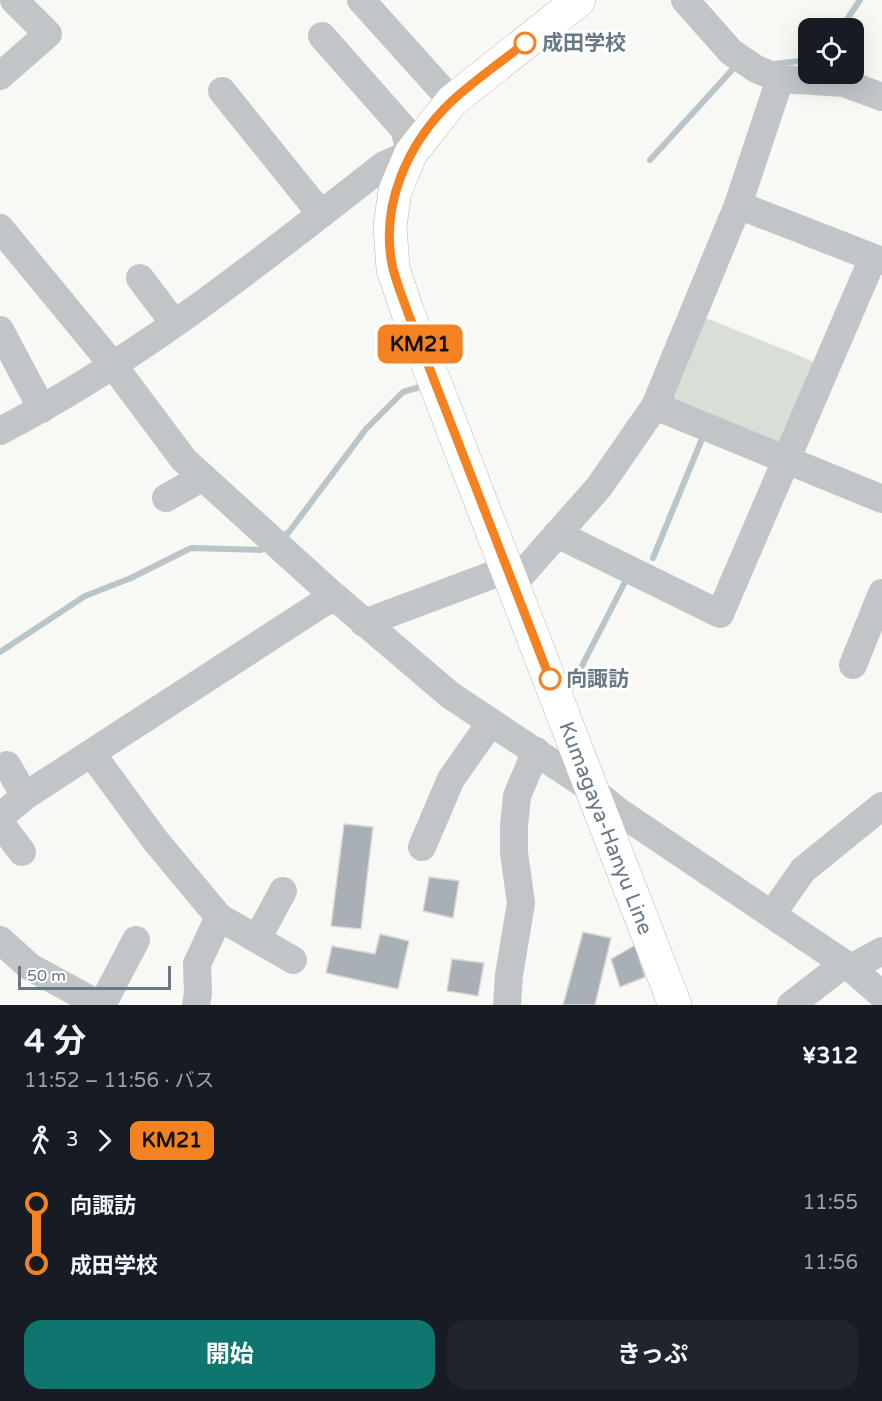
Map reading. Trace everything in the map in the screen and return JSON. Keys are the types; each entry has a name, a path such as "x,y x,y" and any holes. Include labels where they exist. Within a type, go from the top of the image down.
{"main road":[{"name":"Kumagaya-Hanyu Line","path":"579,0 453,101 411,153 395,191 390,226 393,269 675,1005"}],"street":[{"path":"0,76 48,34 14,0"},
{"path":"361,0 453,101"},
{"path":"685,0 731,51 756,69 780,79 844,83 882,97"},
{"path":"0,431 42,409 112,365 232,283 384,165 411,153 404,129 321,36"},
{"path":"364,622 511,576 557,534 599,487 655,406 738,205 780,79"},
{"path":"222,91 321,214"},
{"path":"557,534 720,615 878,259 738,205"},
{"path":"0,228 112,365 184,460 335,597 450,695 536,751 590,788 618,811 848,966 882,995"},
{"path":"140,278 174,322"},
{"path":"0,330 42,409"},
{"path":"655,406 882,499"},
{"path":"166,498 203,477"},
{"path":"0,817 26,796 335,597"},
{"path":"854,665 881,600"},
{"path":"422,846 451,779 491,722"},
{"path":"507,1005 509,975 522,903 514,853 517,796 536,751"},
{"path":"92,754 155,840 219,917 293,960"},
{"path":"7,765 26,796"},
{"path":"772,914 803,870 882,806"},
{"path":"0,823 22,852"},
{"path":"257,939 283,891"},
{"path":"196,1005 197,964 219,917"},
{"path":"0,940 30,967 101,1005 136,940"},
{"path":"791,1005 848,966 882,951"}],"shaded area":[{"path":"704,317 817,363 784,447 670,398"}],"building":[{"path":"344,824 373,827 361,929 331,926"},
{"path":"429,877 459,881 453,918 423,911"},
{"path":"583,932 611,938 595,1005 563,1005"},
{"path":"380,934 409,941 398,989 326,973 332,946 375,954"},
{"path":"635,945 645,977 620,987 611,959"},
{"path":"452,959 484,963 478,996 447,991"}],"waterway":[{"path":"848,18 860,0"},
{"path":"774,64 798,61"},
{"path":"650,160 733,69"},
{"path":"282,537 289,532 366,429 403,392 427,385"},
{"path":"653,558 704,434"},
{"path":"0,652 85,596 131,578 191,548 261,550 268,546"},
{"path":"568,693 625,582"}],"bus line":[{"name":"KM21","path":"525,43 453,101 411,153 395,191 390,226 393,269 408,313 550,679"}],"place":[{"name":"成田学校","path":"525,43"},
{"name":"向諏訪","path":"550,679"}]}
